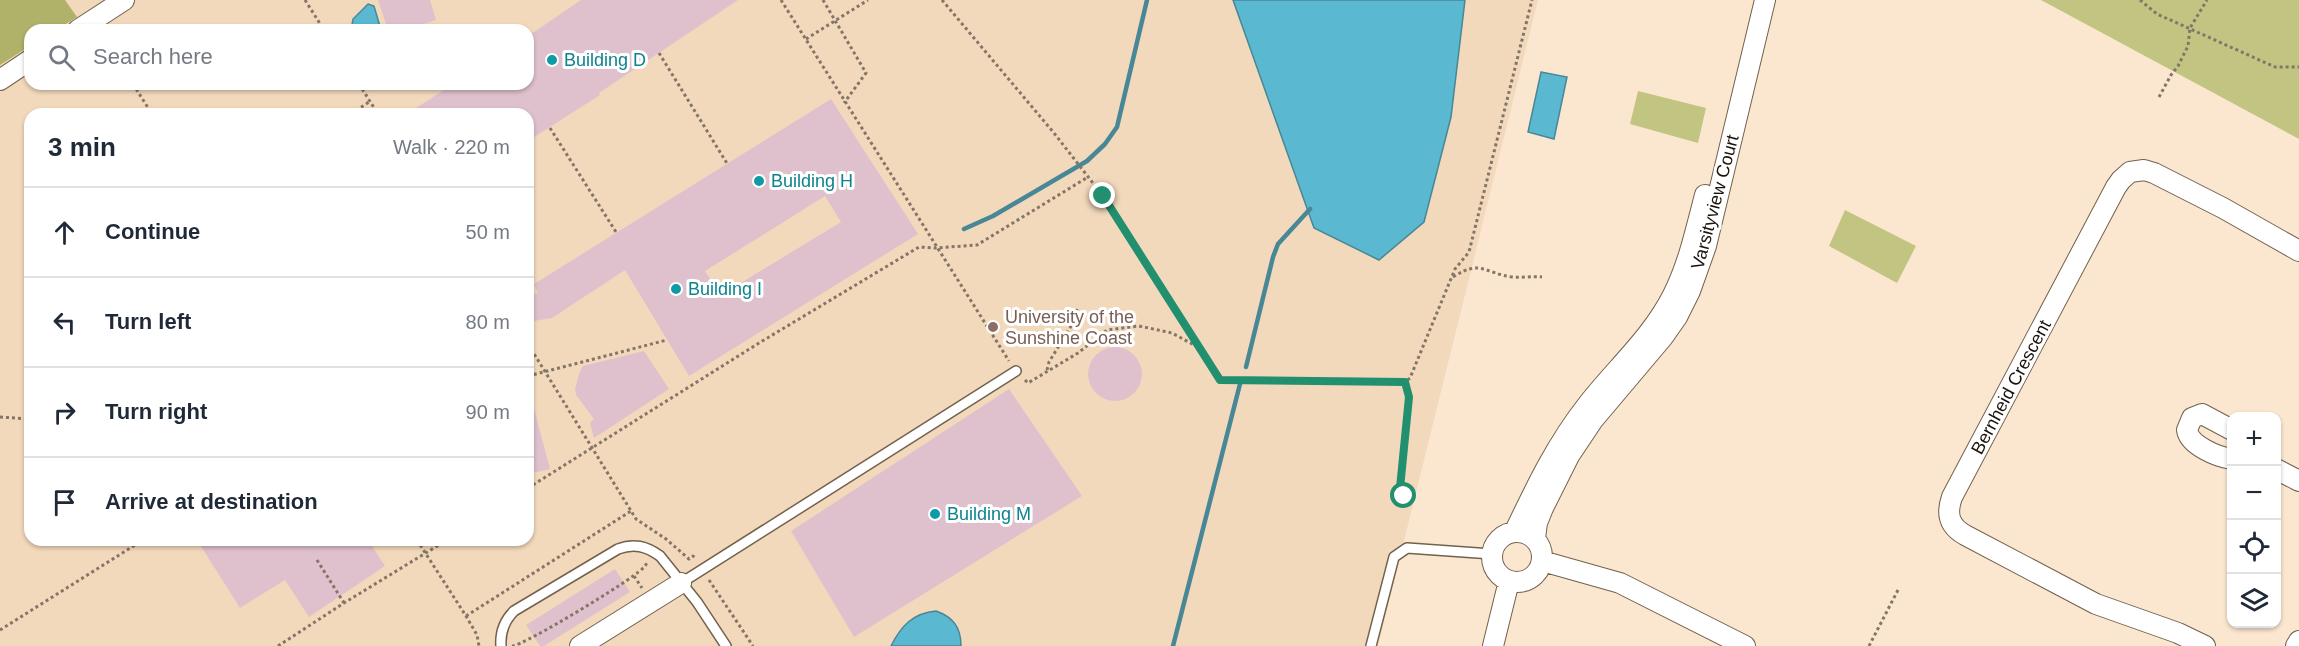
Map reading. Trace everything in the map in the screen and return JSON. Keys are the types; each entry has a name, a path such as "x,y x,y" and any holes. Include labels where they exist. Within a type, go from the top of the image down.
{"street":[{"path":"87,24 124,0"},
{"name":"Varsityview Court","path":"1515,531 1555,450 1588,404 1658,332 1677,317 1690,291 1706,246 1753,0"},
{"name":"Varsityview Court","path":"1723,149 1765,0"},
{"path":"0,80 24,64"},
{"name":"Bernheid Crescent","path":"2205,646 2178,633 2096,604 1965,535 1953,526 1948,510 1952,497 2116,187 2127,174 2144,170 2158,175 2299,251"},
{"name":"Varsityview Court","path":"1535,538 1537,523 1543,508 1569,456 1658,332"},
{"path":"2227,426 2202,414 2192,418 2187,430 2189,438 2195,443 2227,458"},
{"path":"2281,471 2299,481"},
{"path":"1515,531 1535,538 1542,553 1540,568 1530,579 1516,582 1509,581 1496,570 1492,554 1500,538 1515,531"},
{"path":"1542,561 1620,583 1652,597 1745,646"},
{"path":"1493,646 1509,581"},
{"path":"580,646 681,583"},
{"path":"2296,646 2299,641"}],"lane":[{"path":"681,583 1016,371"},
{"path":"501,646 502,628 514,611 618,549 635,544 660,556 697,602 726,646"},
{"path":"1371,646 1394,557 1407,548 1492,554"}],"path":[{"path":"305,0 320,24"},
{"path":"781,0 935,248 1016,371 1028,383 1078,353 1107,330 1139,326 1172,333 1197,347"},
{"path":"823,0 866,73 844,103"},
{"path":"805,39 868,0"},
{"path":"942,0 1103,196 1220,380 1405,382 1410,378 1455,269 1469,252 1532,0"},
{"path":"2140,0 2157,14 2275,67 2299,67"},
{"path":"2159,97 2188,46 2190,28 2207,0"},
{"path":"659,53 728,165"},
{"path":"137,90 148,108"},
{"path":"363,90 374,108"},
{"path":"360,108 370,102"},
{"path":"550,128 616,232"},
{"path":"534,484 759,343 919,247 977,245 1089,178"},
{"path":"1451,278 1469,268 1476,267 1514,277 1542,277"},
{"path":"1047,370 1076,318 1077,308"},
{"path":"534,374 667,340"},
{"path":"534,353 631,511 644,526 673,544 689,559 693,556 753,646"},
{"path":"1405,382 1409,397 1400,488 1411,504"},
{"path":"0,417 24,419"},
{"path":"466,616 631,511"},
{"path":"512,646 517,646 543,632 644,568 661,536"},
{"path":"0,630 134,546"},
{"path":"421,546 477,635 479,646"},
{"path":"278,646 437,546"},
{"path":"317,560 344,603"},
{"path":"1869,646 1898,590"}],"shaded area":[{"name":"University of the Sunshine Coast","path":"0,0 1538,0 1378,646 0,646"}],"green space":[{"path":"0,0 65,0 77,17 66,24 24,24 24,50 0,65"},
{"path":"2041,0 2299,0 2299,139"},
{"path":"1638,91 1706,108 1698,143 1630,124"},
{"path":"1845,210 1916,246 1897,283 1829,246"}],"water":[{"path":"1233,0 1465,0 1451,117 1424,222 1379,260 1314,228"},
{"path":"368,4 374,6 379,24 352,24 353,19"},
{"path":"1541,72 1567,77 1554,139 1528,132"},
{"path":"936,611 947,616 958,628 961,646 891,646 899,632 914,618"}],"building":[{"path":"378,0 430,0 436,20 423,24 386,24"},
{"path":"581,0 738,0 599,93 600,95 534,137 534,108 416,108 444,90 534,90 534,32"},
{"path":"831,99 918,234 689,376 625,270 552,318 534,321 534,294 538,293 534,284","holes":["825,196 841,222 721,295 705,271"]},
{"path":"1115,347 1125,349 1134,355 1140,364 1142,374 1140,384 1134,393 1125,399 1115,401 1105,399 1096,393 1090,384 1088,374 1090,364 1096,355 1105,349"},
{"path":"644,351 669,389 594,438 590,423 594,419 576,395 575,389 580,371 583,366"},
{"name":"Building M","path":"1009,389 1082,496 854,637 791,531"},
{"path":"534,409 550,469 534,473"},
{"path":"201,546 372,546 385,566 309,617 285,580 240,608"},
{"path":"615,569 630,592 544,646 540,646 526,625"}],"waterway":[{"path":"964,229 993,216 1087,161 1105,144 1117,127 1147,0"},
{"path":"1246,367 1278,244 1310,209"},
{"path":"1173,646 1240,384"}],"place":[{"name":"Building D","path":"552,60"},
{"name":"Building H","path":"759,181"},
{"name":"Building I","path":"676,289"},
{"name":"University of the Sunshine Coast","path":"993,327"},
{"name":"Building M","path":"935,514"}],"route":[{"path":"1103,196 1220,380 1405,382 1409,397 1400,488 1404,496"}]}
